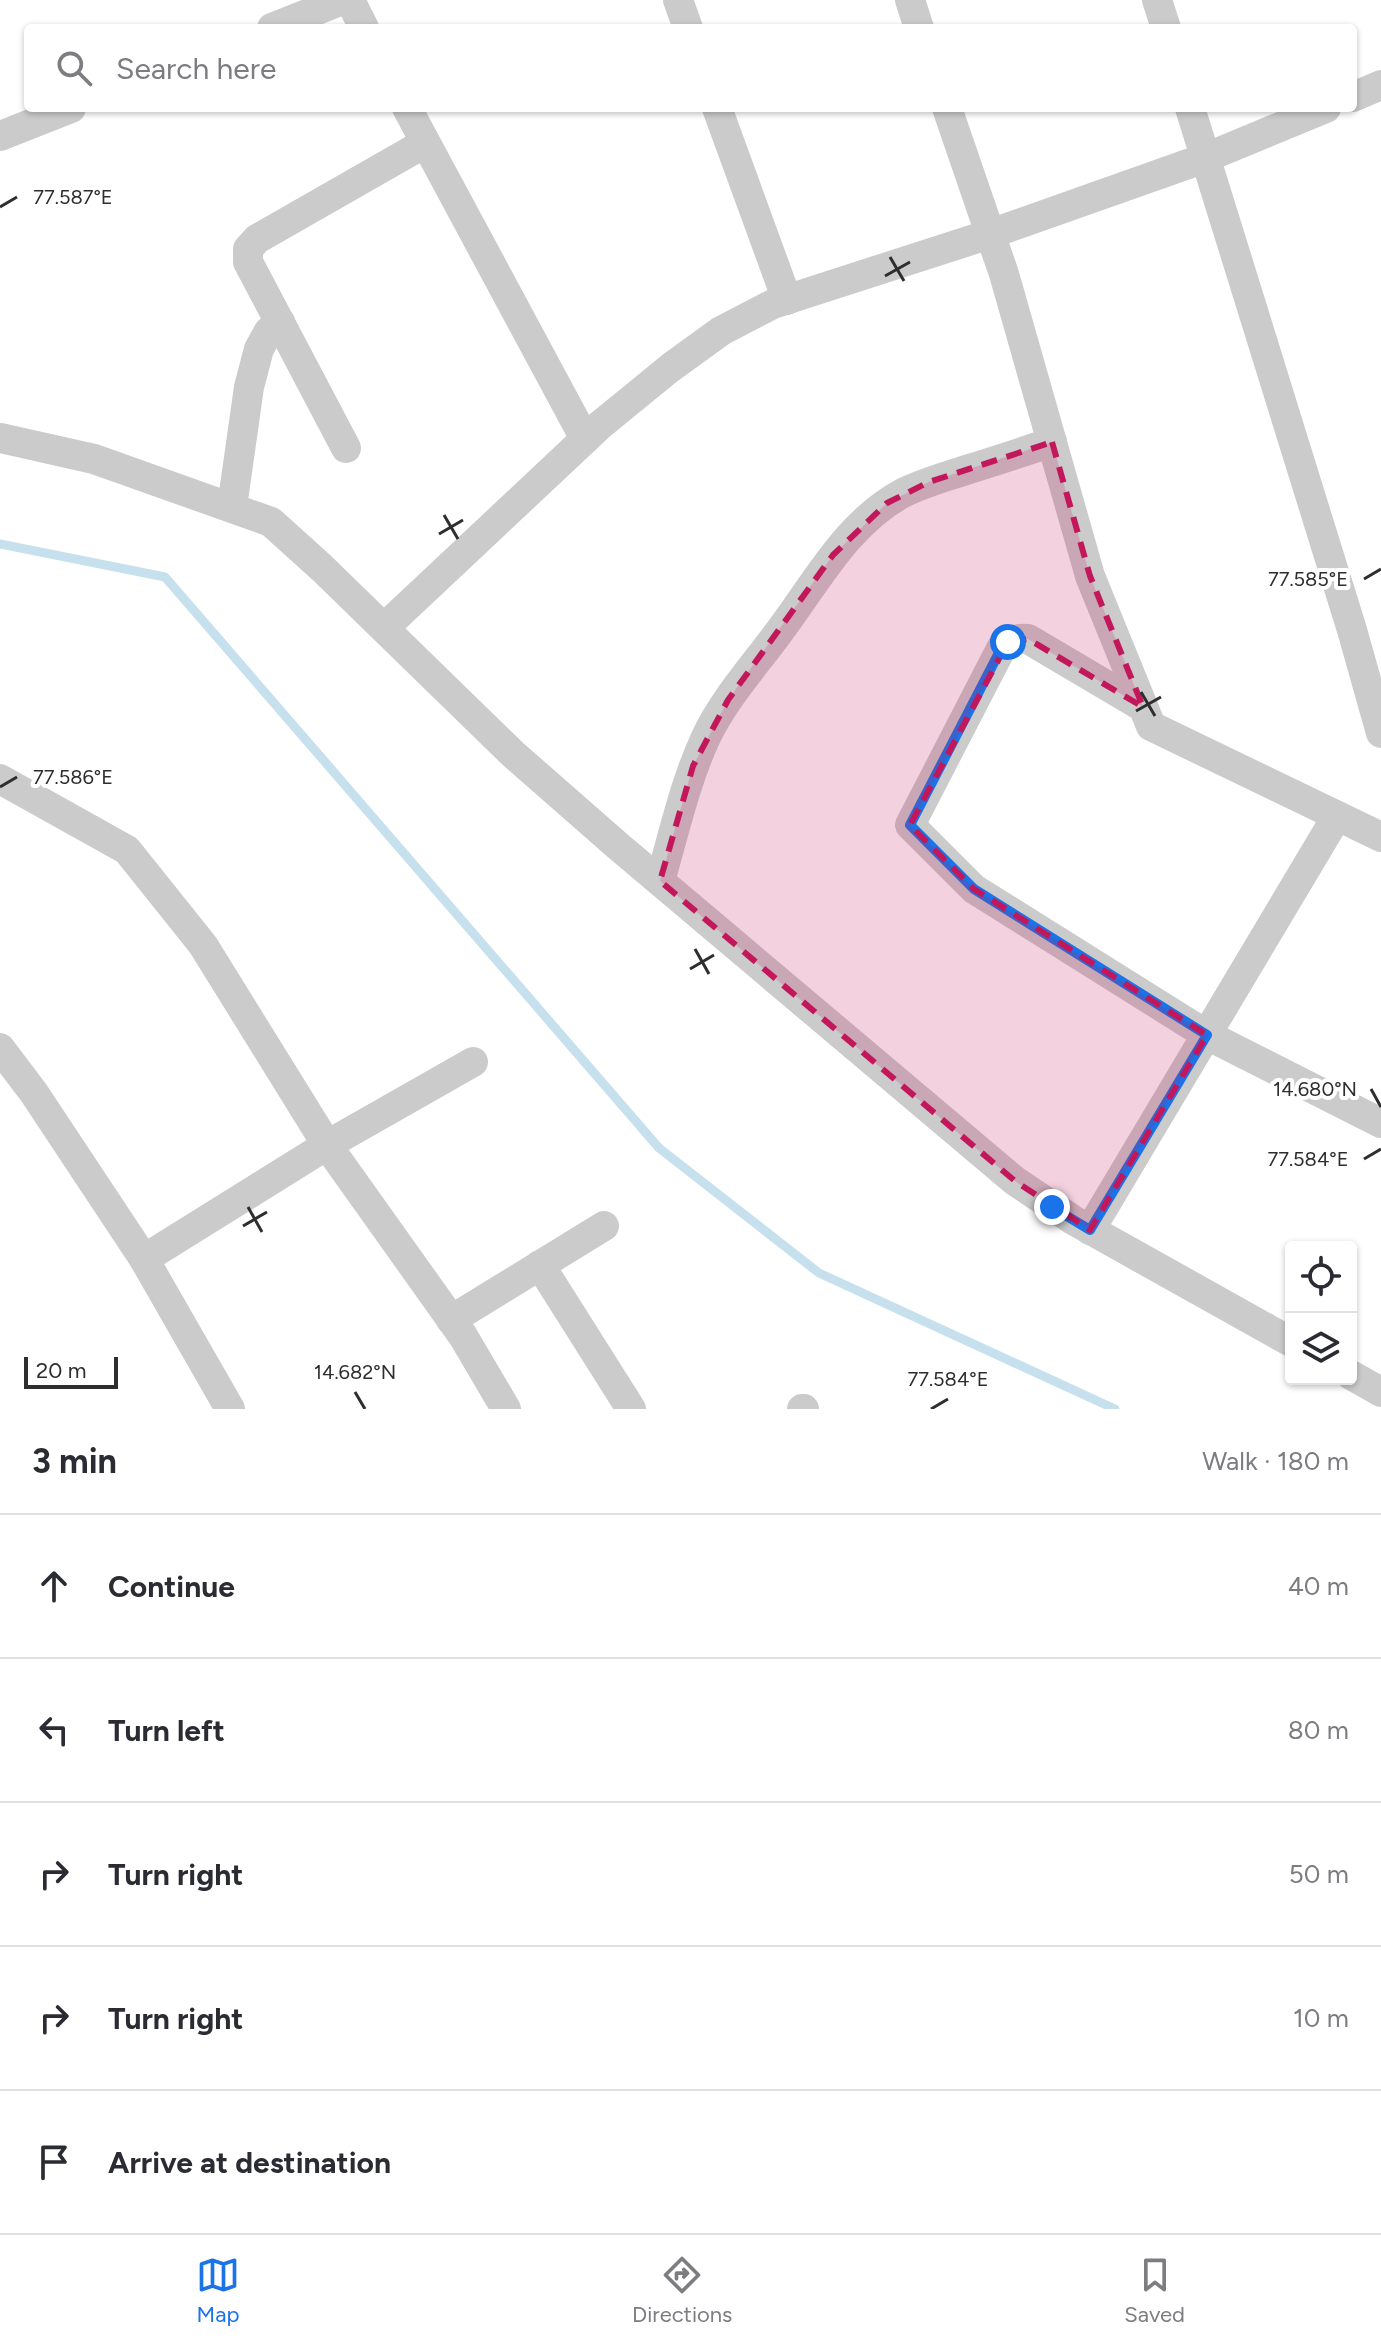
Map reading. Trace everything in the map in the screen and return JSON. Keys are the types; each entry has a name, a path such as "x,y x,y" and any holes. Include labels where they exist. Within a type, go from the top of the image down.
{"street":[{"path":"282,24 342,0"},
{"path":"350,0 362,24"},
{"path":"678,0 687,24"},
{"path":"910,0 918,24"},
{"path":"1157,0 1165,24"},
{"path":"1357,95 1381,85"},
{"path":"0,136 61,112"},
{"path":"409,112 585,439"},
{"path":"718,112 787,300"},
{"path":"948,112 1004,274 1090,576 1151,726 1381,837"},
{"path":"1191,112 1381,733"},
{"path":"384,628 585,439 670,368 721,331 773,304 990,234 1205,158 1316,112"},
{"path":"346,448 247,255 251,244 425,143"},
{"path":"232,507 249,387 259,349 269,331 280,322"},
{"path":"0,438 94,459 260,517 283,531 513,754 1015,1181 1090,1230 1285,1339"},
{"path":"660,881 693,766 708,733 728,700 833,555 870,518 904,493 1052,442"},
{"path":"1143,707 1028,639 1017,638 1008,642 1002,647 910,825 974,889 1207,1035 1381,1123"},
{"path":"0,779 127,850 203,945 327,1145 451,1320 506,1409"},
{"path":"1090,1230 1337,816"},
{"path":"0,1048 34,1093 144,1259 230,1409"},
{"path":"144,1259 327,1145 473,1062"},
{"path":"451,1320 604,1226"},
{"path":"540,1265 631,1409"},
{"path":"1357,1378 1381,1392"}],"highlighted area":[{"path":"1052,442 1090,576 1143,707 1028,639 1008,642 910,825 974,889 1207,1035 1090,1230 1015,1181 660,881 693,766 728,700 833,555 887,503 929,482"}],"waterway":[{"path":"0,544 165,577 659,1148 819,1273 1115,1409"}],"route":[{"path":"1008,642 1002,647 910,825 974,889 1207,1035 1090,1230 1052,1207"}]}
